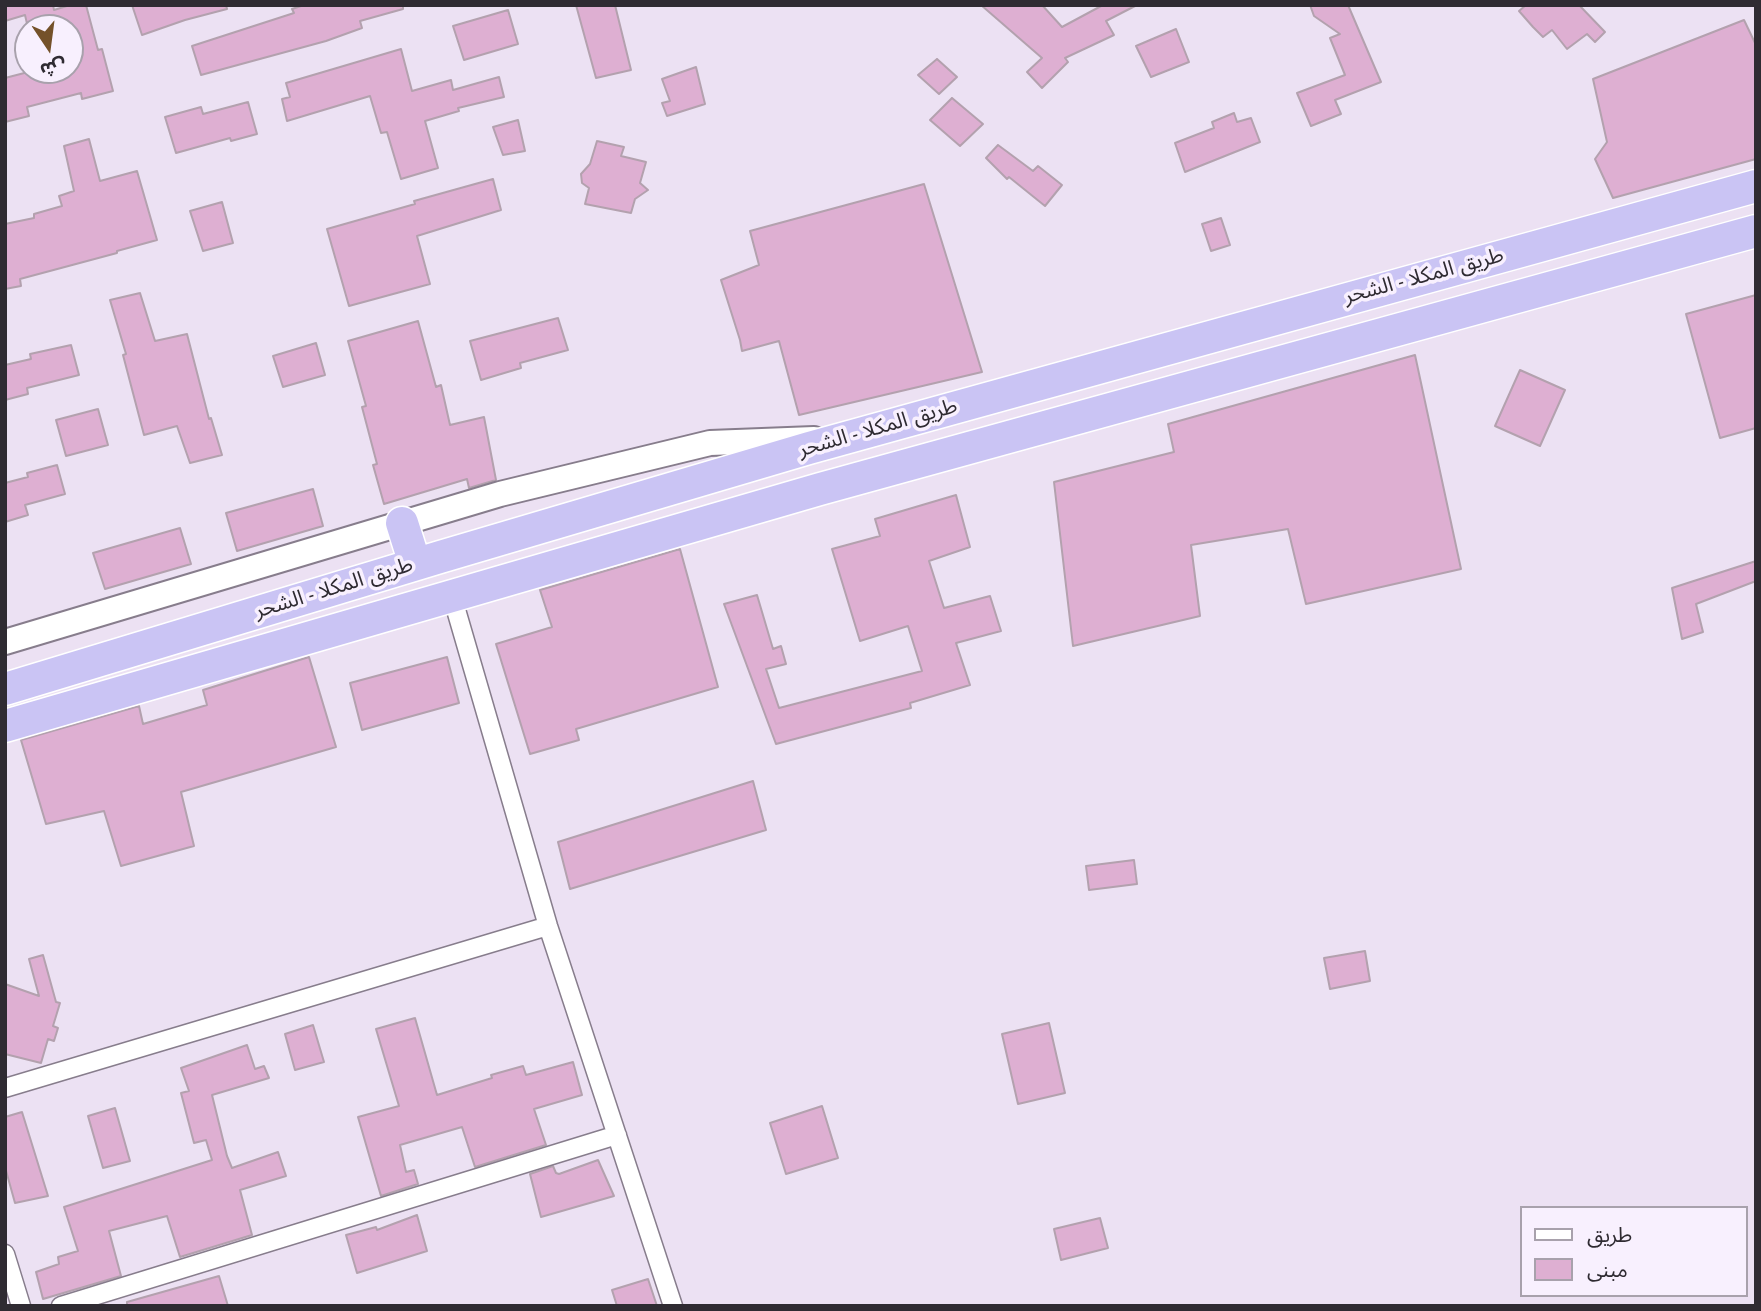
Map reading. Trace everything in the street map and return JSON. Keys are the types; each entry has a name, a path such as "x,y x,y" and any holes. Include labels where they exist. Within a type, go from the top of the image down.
{"highway":[{"name":"طريق المكلا - الشحر","path":"5,689 428,560 809,448 1756,187"},
{"name":"طريق المكلا - الشحر","path":"5,726 820,489 1756,231"},
{"path":"1398,284 1410,325"},
{"path":"809,448 820,489"},
{"path":"402,523 452,596"}],"street":[{"path":"5,642 500,494 710,443 846,438"},
{"path":"452,596 548,926 673,1306"},
{"path":"5,1088 548,926"},
{"path":"61,1306 617,1135"},
{"path":"5,1254 21,1306"}],"building":[{"path":"5,5 53,5 54,10 70,5 86,5 113,91 82,99 81,93 27,107 29,116 5,122 5,78 14,76 14,84 84,84 84,14 14,14 14,18 5,21"},
{"path":"132,5 226,5 227,9 142,35"},
{"path":"304,5 403,5 403,9 360,21 362,28 326,41 201,75 192,46 294,13 292,9"},
{"path":"576,5 615,5 631,70 596,78"},
{"path":"981,5 1042,5 1062,27 1103,5 1137,5 1106,21 1114,35 1065,58 1068,62 1042,88 1027,72 1042,58"},
{"path":"1310,5 1348,5 1381,82 1335,100 1341,114 1311,126 1297,93 1345,75 1330,38 1340,34 1314,16"},
{"path":"1526,5 1579,5 1605,32 1595,42 1587,34 1567,49 1552,30 1543,37 1533,27 1519,11"},
{"path":"508,10 518,44 464,60 453,26"},
{"path":"1744,20 1756,45 1756,159 1613,198 1595,159 1607,142 1593,79"},
{"path":"1176,29 1189,62 1151,77 1136,46"},
{"path":"401,49 412,91 451,80 453,90 499,77 504,97 458,108 459,111 425,121 438,168 401,179 387,132 381,133 370,96 287,121 282,99 290,97 286,83"},
{"path":"937,59 957,77 939,94 918,75"},
{"path":"696,67 705,104 667,116 662,103 670,101 662,79"},
{"path":"952,98 983,124 960,146 930,120"},
{"path":"248,102 257,134 231,141 230,138 176,153 165,117 201,107 203,114"},
{"path":"1234,113 1237,122 1251,118 1260,142 1185,172 1175,143 1214,128 1212,122"},
{"path":"518,120 525,151 503,155 493,127"},
{"path":"89,139 100,181 137,171 157,240 20,279 21,286 5,289 5,224 34,218 34,214 62,206 59,196 74,191 64,146"},
{"path":"597,141 624,147 621,156 646,162 640,183 648,190 635,199 631,213 585,204 589,188 582,183 581,174 590,164"},
{"path":"998,145 1033,171 1038,166 1062,185 1045,206 1009,177 1007,179 986,158"},
{"path":"493,179 501,210 417,236 430,284 349,306 327,229"},
{"path":"924,184 982,372 799,415 779,341 742,351 721,280 759,265 750,231"},
{"path":"222,202 233,243 203,251 190,211"},
{"path":"1221,218 1230,245 1211,251 1202,224"},
{"path":"140,293 155,341 187,334 209,419 211,418 222,455 190,463 177,426 144,435 123,355 126,354 110,300"},
{"path":"1756,295 1756,428 1720,438 1686,314"},
{"path":"558,318 568,350 520,363 521,368 481,380 470,341"},
{"path":"418,321 436,387 441,385 450,425 484,417 496,480 469,488 467,479 384,504 373,465 377,464 362,407 366,406 348,341"},
{"path":"316,343 325,375 283,387 273,356"},
{"path":"71,345 79,375 27,388 28,394 5,400 5,365 31,359 30,354"},
{"path":"1415,355 1461,569 1306,604 1288,529 1191,545 1200,616 1073,646 1054,482 1174,452 1168,424"},
{"path":"1520,370 1565,390 1540,446 1495,426"},
{"path":"98,409 108,445 66,456 56,420"},
{"path":"57,465 65,494 25,505 28,515 5,522 5,483 28,477 27,473"},
{"path":"313,489 323,526 237,551 226,513"},
{"path":"956,495 970,547 929,561 944,608 990,596 1001,631 956,643 970,685 910,703 911,708 776,744 724,604 757,595 773,649 781,646 786,664 766,669 779,708 922,671 908,626 860,641 832,549 880,536 875,519"},
{"path":"180,528 191,564 105,589 93,553"},
{"path":"680,549 718,687 576,729 579,740 530,754 496,644 552,627 540,590"},
{"path":"1756,561 1756,581 1696,604 1703,632 1682,639 1672,588"},
{"path":"309,657 336,747 181,792 194,846 121,866 104,811 46,824 21,740 139,706 143,724 207,705 203,690"},
{"path":"447,657 459,703 362,730 350,683"},
{"path":"753,781 766,830 570,889 558,842"},
{"path":"1134,860 1137,884 1089,890 1086,866"},
{"path":"1365,951 1370,981 1330,989 1324,958"},
{"path":"43,955 56,1002 60,1003 53,1026 58,1028 54,1041 48,1039 41,1063 5,1054 5,984 39,996 29,959"},
{"path":"415,1018 437,1095 523,1066 526,1075 573,1062 582,1095 534,1109 546,1145 475,1167 462,1127 400,1145 406,1172 414,1170 418,1184 381,1196 358,1117 399,1106 376,1029"},
{"path":"1049,1023 1065,1093 1018,1104 1002,1034"},
{"path":"313,1025 324,1062 295,1070 285,1034"},
{"path":"247,1045 255,1069 264,1066 269,1078 212,1095 232,1168 278,1152 286,1176 240,1190 252,1235 180,1257 167,1216 109,1231 121,1276 43,1299 36,1272 59,1264 58,1257 78,1251 64,1207 212,1160 206,1140 194,1143 181,1093 189,1091 181,1068"},
{"path":"822,1106 838,1158 786,1174 770,1123"},
{"path":"115,1108 130,1161 103,1168 88,1116"},
{"path":"22,1112 48,1196 15,1203 5,1167 5,1117"},
{"path":"598,1160 614,1196 541,1217 530,1174 553,1166 559,1174"},
{"path":"417,1215 427,1251 357,1273 346,1235 376,1227 377,1230"},
{"path":"1100,1218 1108,1248 1061,1260 1054,1229"},
{"path":"219,1276 228,1306 127,1306 127,1302"},
{"path":"648,1279 657,1306 617,1306 612,1290"}]}
